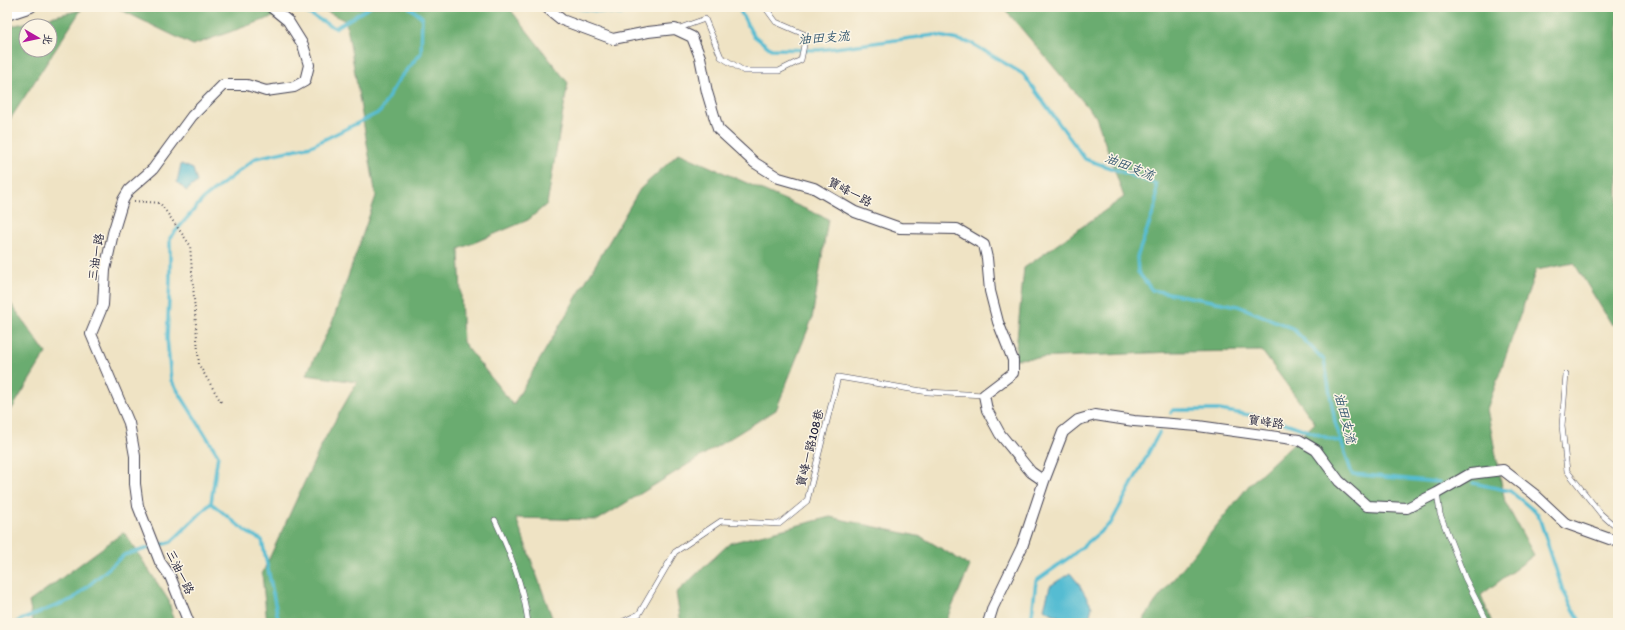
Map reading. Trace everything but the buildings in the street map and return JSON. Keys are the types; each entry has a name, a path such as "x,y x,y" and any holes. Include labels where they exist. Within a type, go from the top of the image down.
{"street":[{"path":"7,15 31,7"},
{"name":"三油一路","path":"189,623 170,576 160,562 138,506 135,484 135,456 129,423 91,334 103,305 105,270 113,233 123,200 129,190 153,169 192,116 223,85 247,85 266,91 294,86 305,81 309,65 303,45 288,21 271,7"},
{"path":"546,7 562,20 613,39 648,32 675,29"},
{"name":"寶峰一路","path":"675,29 692,37 700,57 707,92 718,129 755,163 779,178 814,188 855,212 900,228 957,229 984,245 987,258 990,291 998,322 1013,360 1013,373 984,395"},
{"path":"984,395 987,410 1000,434 1031,472 1044,481"},
{"name":"寶峰路","path":"988,623 993,607 1022,546 1044,481 1063,432 1078,420 1095,415 1134,421 1198,426 1299,440 1316,450 1339,481 1367,506 1407,508 1470,474 1503,470 1534,494 1565,523 1618,542"}],"lane":[{"path":"675,29 705,19 721,57 744,71 779,71 801,60 806,35 776,22 764,7"},
{"path":"1566,374 1562,426 1567,471 1601,514 1618,529"},
{"name":"寶峰一路108巷","path":"620,623 639,614 675,552 722,520 779,524 808,501 838,377 928,392 984,395"},
{"path":"1437,493 1440,514 1465,578 1488,623"},
{"path":"495,520 510,551 528,623"}],"path":[{"path":"123,200 160,203 190,245 200,365 221,402"}],"green space":[{"path":"301,7 193,45 117,8"},
{"path":"317,7 503,7 510,9 568,83 547,204 528,220 459,249 463,342 513,405 640,189 679,153 828,219 812,319 776,410 598,520 516,518 554,623 267,623 262,574 323,442 357,382 306,375 332,323 376,196 346,21"},
{"path":"1003,7 1618,7 1618,323 1612,325 1574,263 1536,270 1487,409 1505,502 1534,555 1481,595 1492,623 1141,623 1156,601 1250,484 1315,423 1262,351 1173,352 1015,359 1024,268 1124,197 1096,117"},
{"path":"81,10 58,45 58,18 46,18"},
{"path":"18,24 18,58 50,58 7,124 7,27"},
{"path":"7,298 46,353 7,417"},
{"path":"830,517 922,537 970,566 945,623 681,623 676,593 730,543"},
{"path":"124,532 169,601 174,623 33,622 29,602"}],"water":[{"path":"181,164 193,169 197,182 186,191 177,182"},
{"path":"1070,573 1079,584 1092,607 1088,623 1075,622 1065,619 1044,609 1050,586"}],"waterway":[{"name":"油田支流","path":"296,7 335,28 370,7"},
{"path":"17,623 18,621 73,599 124,555 171,542 211,503 218,455 171,380 167,338 170,280 170,238 203,199 256,158 311,146 380,112 398,80 421,53 422,17 409,7"},
{"name":"油田支流","path":"569,7 621,14 627,7"},
{"name":"油田支流","path":"738,7 753,35 771,49 819,50 935,35 971,43 1023,74 1085,159 1156,184 1156,205 1137,257 1138,272 1152,290 1238,306 1292,328 1324,360 1335,422 1352,474 1439,482"},
{"path":"1171,413 1173,410 1219,410 1274,419 1342,443"},
{"path":"1031,623 1036,581 1070,557 1111,523 1159,433"},
{"name":"油田支流","path":"1473,483 1510,491 1538,514 1563,591 1581,623"},
{"path":"211,503 248,533 262,540 279,623"}]}
